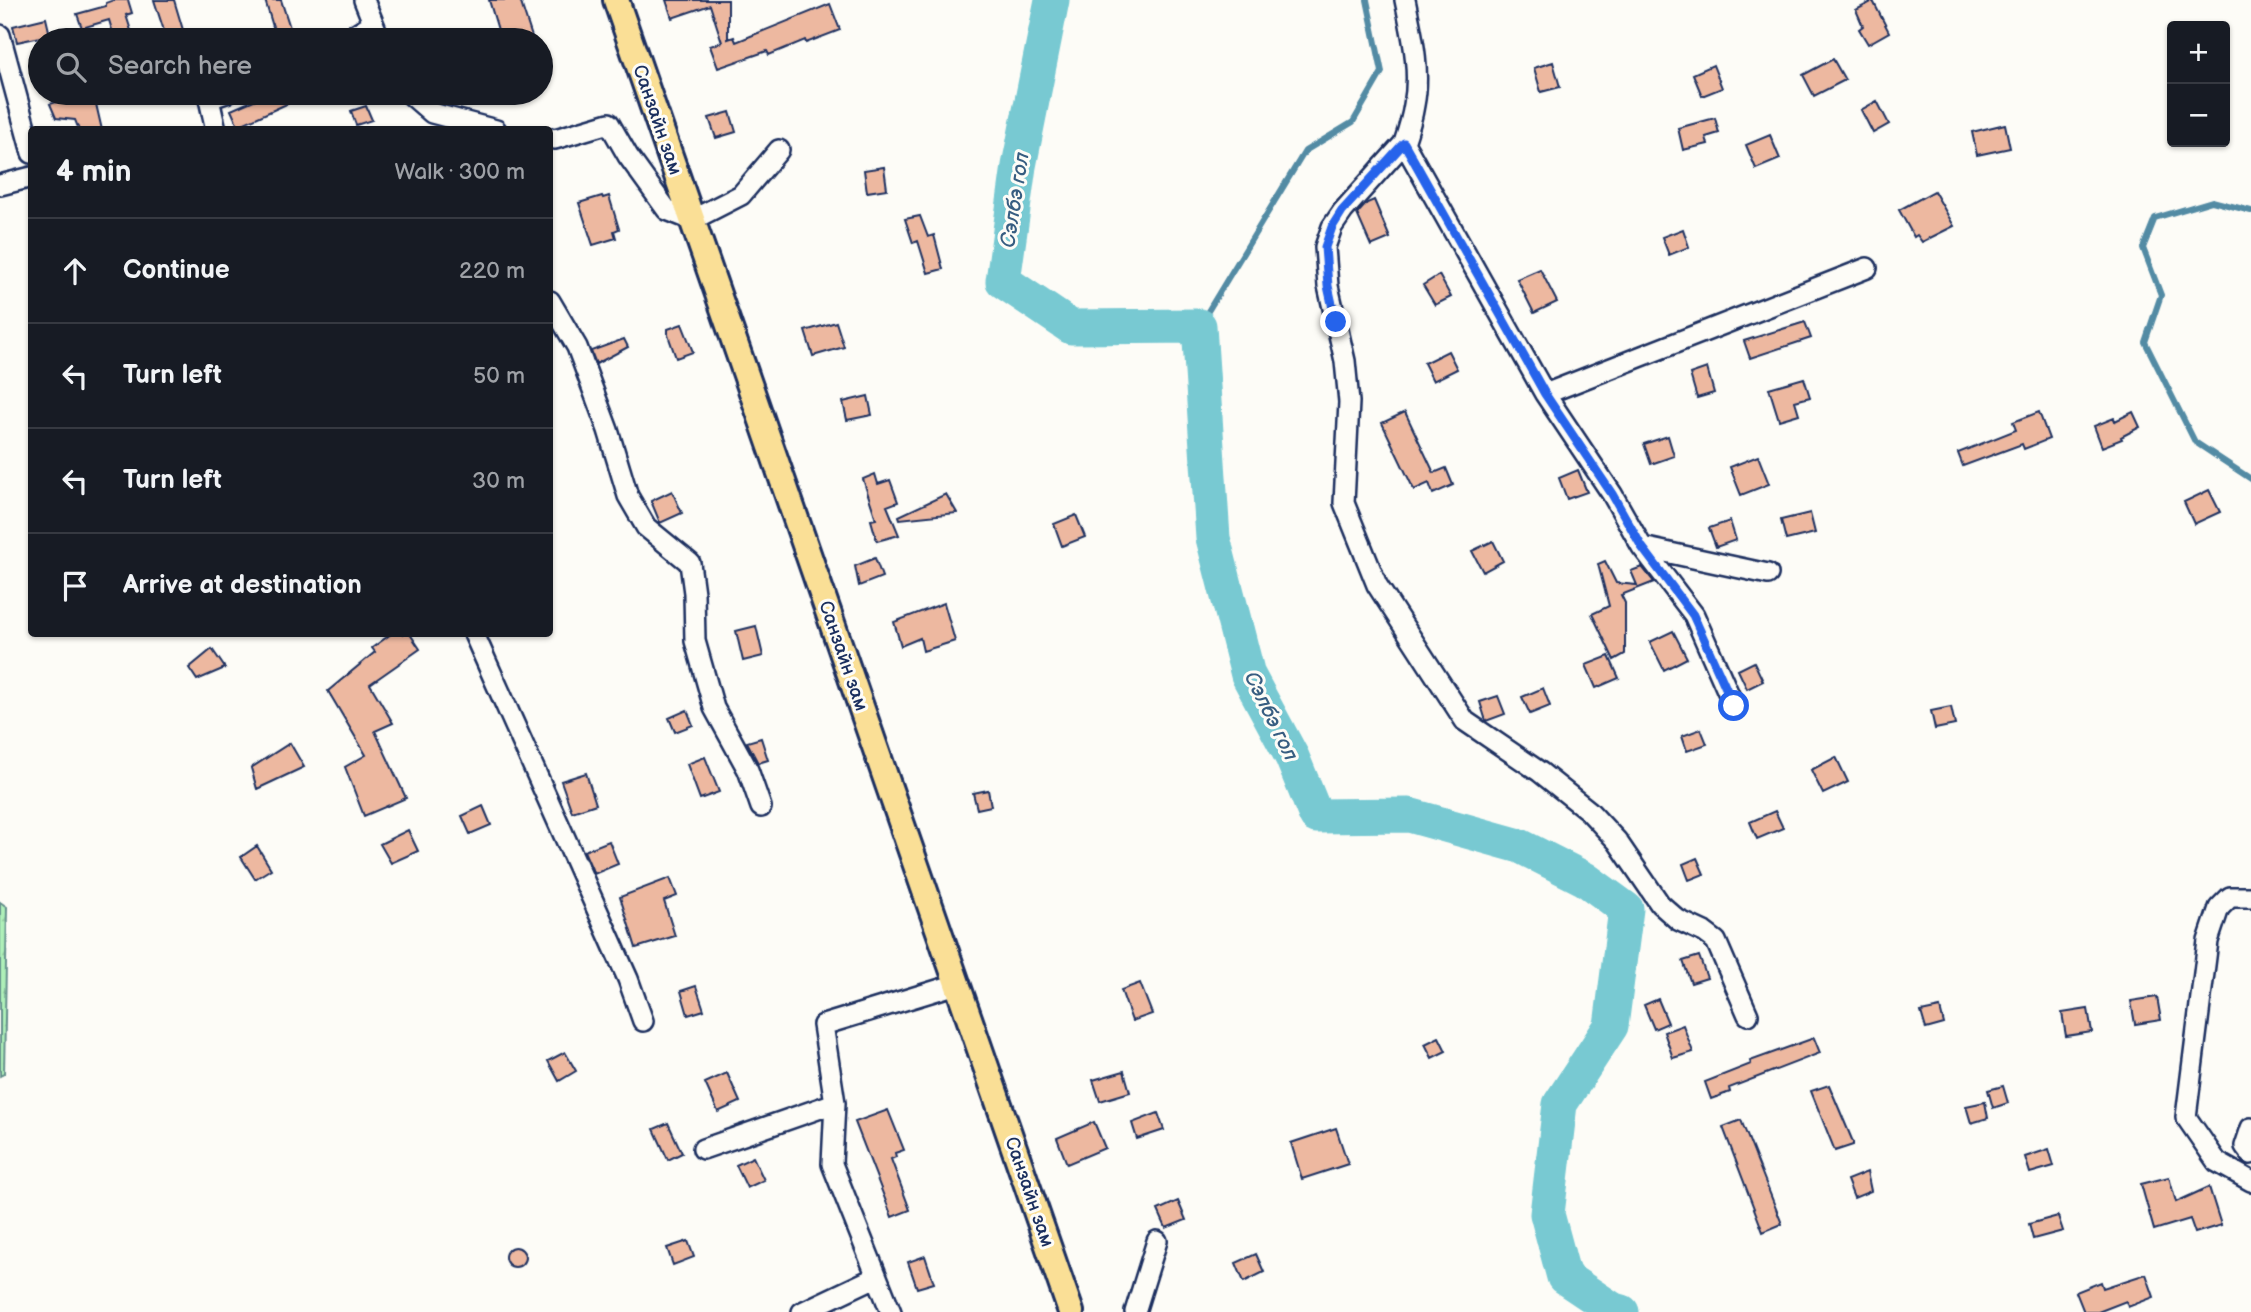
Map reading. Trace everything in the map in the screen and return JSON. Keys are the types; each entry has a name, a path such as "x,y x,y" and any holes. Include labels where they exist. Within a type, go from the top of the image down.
{"main road":[{"name":"Санзайн зам","path":"616,0 1071,1312"}],"street":[{"path":"364,0 375,28"},
{"path":"1405,0 1417,82 1415,105 1404,143 1342,211 1332,227 1325,247 1328,286 1345,361 1349,402 1344,503 1377,585 1465,721 1540,772 1589,811 1617,841 1660,904 1678,920 1716,941 1748,1015"},
{"path":"0,35 28,138"},
{"path":"210,105 215,126"},
{"path":"423,105 432,113 481,126"},
{"path":"553,143 609,123 628,156 667,210 692,220 741,195 779,149"},
{"path":"1404,143 1545,394 1612,494 1642,547 1693,615 1734,706"},
{"path":"0,185 28,178"},
{"path":"1545,394 1867,268"},
{"path":"553,306 577,347 608,430 628,496 646,527 690,563 695,641 714,708 748,769 761,807"},
{"path":"1642,547 1768,574"},
{"path":"475,637 628,979 643,1021"},
{"path":"2251,897 2230,897 2219,908 2208,941 2186,1116 2217,1161 2251,1181"},
{"path":"891,1312 832,1164 835,1102 823,1025 957,984"},
{"path":"703,1149 835,1102"},
{"path":"2251,1128 2245,1146 2251,1154"},
{"path":"1135,1312 1157,1241"},
{"path":"802,1312 876,1277"}],"green space":[{"path":"0,902 7,907 4,1074 0,1076"}],"building":[{"path":"128,0 132,13 126,15 130,28 111,28 109,20 82,28 77,14 106,6 106,3"},
{"path":"154,0 174,0 182,28 163,28"},
{"path":"265,0 281,0 290,28 273,28"},
{"path":"489,0 520,0 529,28 497,28"},
{"path":"666,0 728,0 728,39 734,37 736,42 830,4 840,30 806,43 805,40 769,55 767,51 718,68 710,46 722,42 710,5 672,18"},
{"path":"1873,1 1889,32 1868,44 1859,29 1863,26 1856,10"},
{"path":"46,18 48,28 28,28 28,40 17,42 13,26"},
{"path":"1833,59 1845,80 1814,96 1803,75"},
{"path":"1553,62 1560,87 1541,92 1534,68"},
{"path":"1713,65 1722,88 1702,96 1693,74"},
{"path":"1877,101 1889,124 1873,133 1861,110"},
{"path":"50,105 96,105 101,126 77,126 75,120 56,118"},
{"path":"242,105 284,105 238,126 231,110"},
{"path":"366,106 372,120 356,125 351,111"},
{"path":"730,112 736,132 716,138 709,118"},
{"path":"1715,118 1719,133 1706,137 1708,144 1683,150 1678,128"},
{"path":"2005,124 2010,148 1977,155 1972,132"},
{"path":"1770,135 1780,159 1756,169 1746,145"},
{"path":"884,167 887,189 867,192 864,170"},
{"path":"1934,191 1954,226 1922,242 1917,235 1914,237 1899,210"},
{"path":"609,196 619,229 614,231 616,238 593,245 579,203"},
{"path":"1374,200 1390,238 1371,246 1357,214 1367,203"},
{"path":"920,216 928,237 934,235 943,269 928,273 918,241 913,243 905,219"},
{"path":"1683,229 1689,247 1669,255 1662,237"},
{"path":"1540,269 1557,302 1534,313 1517,279"},
{"path":"1439,275 1451,297 1435,305 1423,285"},
{"path":"836,322 844,347 813,356 805,331"},
{"path":"1805,322 1811,338 1750,358 1744,341"},
{"path":"682,324 693,352 676,358 668,329"},
{"path":"624,339 628,347 596,364 591,351"},
{"path":"1448,351 1457,369 1433,381 1424,363"},
{"path":"1707,368 1714,393 1697,398 1690,374"},
{"path":"1804,378 1810,397 1795,401 1799,414 1779,420 1769,388"},
{"path":"868,396 872,415 847,420 843,402"},
{"path":"1405,412 1434,473 1446,468 1453,485 1433,494 1429,483 1414,490 1382,423"},
{"path":"2039,412 2049,439 2024,449 2022,444 1963,466 1958,453 2016,430 2013,422"},
{"path":"2133,412 2140,427 2121,437 2122,439 2102,447 2094,426 2114,418 2115,421"},
{"path":"1668,436 1674,456 1651,464 1644,444"},
{"path":"1758,456 1769,484 1741,495 1730,467"},
{"path":"1578,470 1587,492 1567,499 1559,478"},
{"path":"875,474 878,484 890,480 898,502 887,506 899,535 877,541 871,520 876,519 863,479"},
{"path":"2209,490 2220,512 2194,524 2184,502"},
{"path":"672,491 682,513 660,523 651,501"},
{"path":"946,494 957,513 900,519 899,516"},
{"path":"1810,513 1815,533 1786,540 1781,520"},
{"path":"1076,515 1085,537 1062,546 1054,524"},
{"path":"1730,521 1736,540 1716,547 1709,528"},
{"path":"1493,541 1503,561 1483,572 1472,551"},
{"path":"875,558 882,577 859,586 855,566"},
{"path":"1605,561 1616,583 1637,585 1631,571 1642,567 1654,582 1621,595 1625,603 1625,654 1614,660 1592,614 1609,606 1598,564"},
{"path":"944,603 955,641 923,651 920,638 901,646 894,622"},
{"path":"756,626 763,656 743,661 736,631"},
{"path":"1673,631 1687,658 1664,670 1650,642"},
{"path":"387,637 412,637 420,649 370,684 393,723 375,731 406,798 364,816 345,767 366,755 328,691 375,652 372,648"},
{"path":"212,649 225,668 197,680 189,668"},
{"path":"1609,656 1619,678 1596,688 1586,665"},
{"path":"1754,662 1763,681 1747,689 1738,670"},
{"path":"1543,688 1550,706 1530,714 1522,697"},
{"path":"1498,696 1505,714 1486,721 1480,702"},
{"path":"1951,707 1955,725 1935,729 1931,711"},
{"path":"687,710 693,725 675,732 669,718"},
{"path":"1701,729 1707,744 1687,751 1682,736"},
{"path":"761,738 768,760 758,763 747,742"},
{"path":"290,743 304,767 257,789 251,768"},
{"path":"705,757 719,792 700,799 687,764"},
{"path":"1836,757 1848,782 1823,794 1811,770"},
{"path":"586,773 596,804 572,812 561,781"},
{"path":"988,790 991,806 977,809 973,793"},
{"path":"483,806 491,825 470,834 462,816"},
{"path":"1775,811 1783,828 1757,839 1750,822"},
{"path":"408,830 418,851 391,863 380,844"},
{"path":"609,841 618,864 594,874 584,851"},
{"path":"257,846 271,869 255,879 241,857"},
{"path":"1697,858 1704,874 1689,880 1683,864"},
{"path":"670,878 677,896 664,901 675,936 636,948 620,897"},
{"path":"1699,956 1707,978 1691,983 1683,961"},
{"path":"1140,983 1152,1014 1132,1021 1121,990"},
{"path":"696,986 704,1010 688,1015 681,991"},
{"path":"2157,997 2161,1020 2135,1024 2131,1001"},
{"path":"1658,999 1668,1023 1654,1029 1644,1005"},
{"path":"1940,1008 1944,1024 1926,1029 1921,1012"},
{"path":"2088,1009 2092,1032 2066,1036 2062,1013"},
{"path":"1683,1025 1693,1052 1673,1058 1664,1032"},
{"path":"1439,1037 1446,1051 1432,1058 1425,1044"},
{"path":"1814,1038 1820,1053 1729,1088 1730,1092 1711,1099 1705,1082 1751,1064 1750,1061"},
{"path":"565,1052 576,1071 559,1081 548,1061"},
{"path":"1124,1071 1130,1092 1100,1101 1093,1080"},
{"path":"727,1073 740,1102 718,1112 705,1083"},
{"path":"1829,1085 1853,1142 1853,1145 1835,1151 1811,1091"},
{"path":"2003,1086 2008,1103 1993,1108 1988,1090"},
{"path":"1985,1102 1988,1118 1971,1123 1966,1106"},
{"path":"888,1110 904,1150 895,1153 896,1157 891,1159 910,1210 892,1217 855,1122"},
{"path":"1158,1113 1164,1130 1137,1139 1132,1123"},
{"path":"1741,1120 1782,1224 1763,1232 1723,1127"},
{"path":"1094,1122 1105,1148 1067,1164 1057,1138"},
{"path":"668,1123 682,1153 668,1160 654,1129"},
{"path":"1336,1128 1348,1164 1302,1179 1291,1143"},
{"path":"2049,1149 2054,1166 2030,1173 2025,1157"},
{"path":"753,1157 764,1180 747,1188 736,1165"},
{"path":"1867,1172 1871,1191 1854,1198 1847,1180"},
{"path":"2169,1177 2176,1202 2209,1187 2221,1225 2195,1233 2190,1219 2154,1230 2141,1184"},
{"path":"1178,1201 1186,1220 1166,1228 1158,1210"},
{"path":"2058,1216 2063,1231 2033,1239 2029,1224"},
{"path":"688,1241 694,1257 673,1265 667,1248"},
{"path":"515,1247 522,1250 525,1257 522,1264 515,1267 508,1264 505,1257 508,1250"},
{"path":"1256,1254 1264,1272 1244,1282 1236,1263"},
{"path":"925,1256 934,1283 917,1288 908,1262"},
{"path":"2146,1274 2154,1297 2128,1307 2126,1301 2098,1312 2084,1312 2076,1292 2101,1282 2103,1288"}],"waterway":[{"name":"Сэлбэ гол","path":"1052,0 1019,166 1003,281 1071,327 1199,326 1213,538 1248,675 1292,757 1316,816 1409,815 1520,846 1585,879 1626,909 1611,1026 1560,1104 1547,1214 1564,1277 1612,1309 1622,1312"},
{"path":"1199,326 1305,151 1353,122 1382,72 1367,0"},
{"path":"2251,211 2212,201 2155,218 2143,248 2161,295 2145,342 2195,442 2251,479"}],"route":[{"path":"1336,322 1328,286 1325,247 1332,227 1342,211 1378,175 1404,143 1545,394 1612,494 1642,547 1693,615 1734,706"}]}
